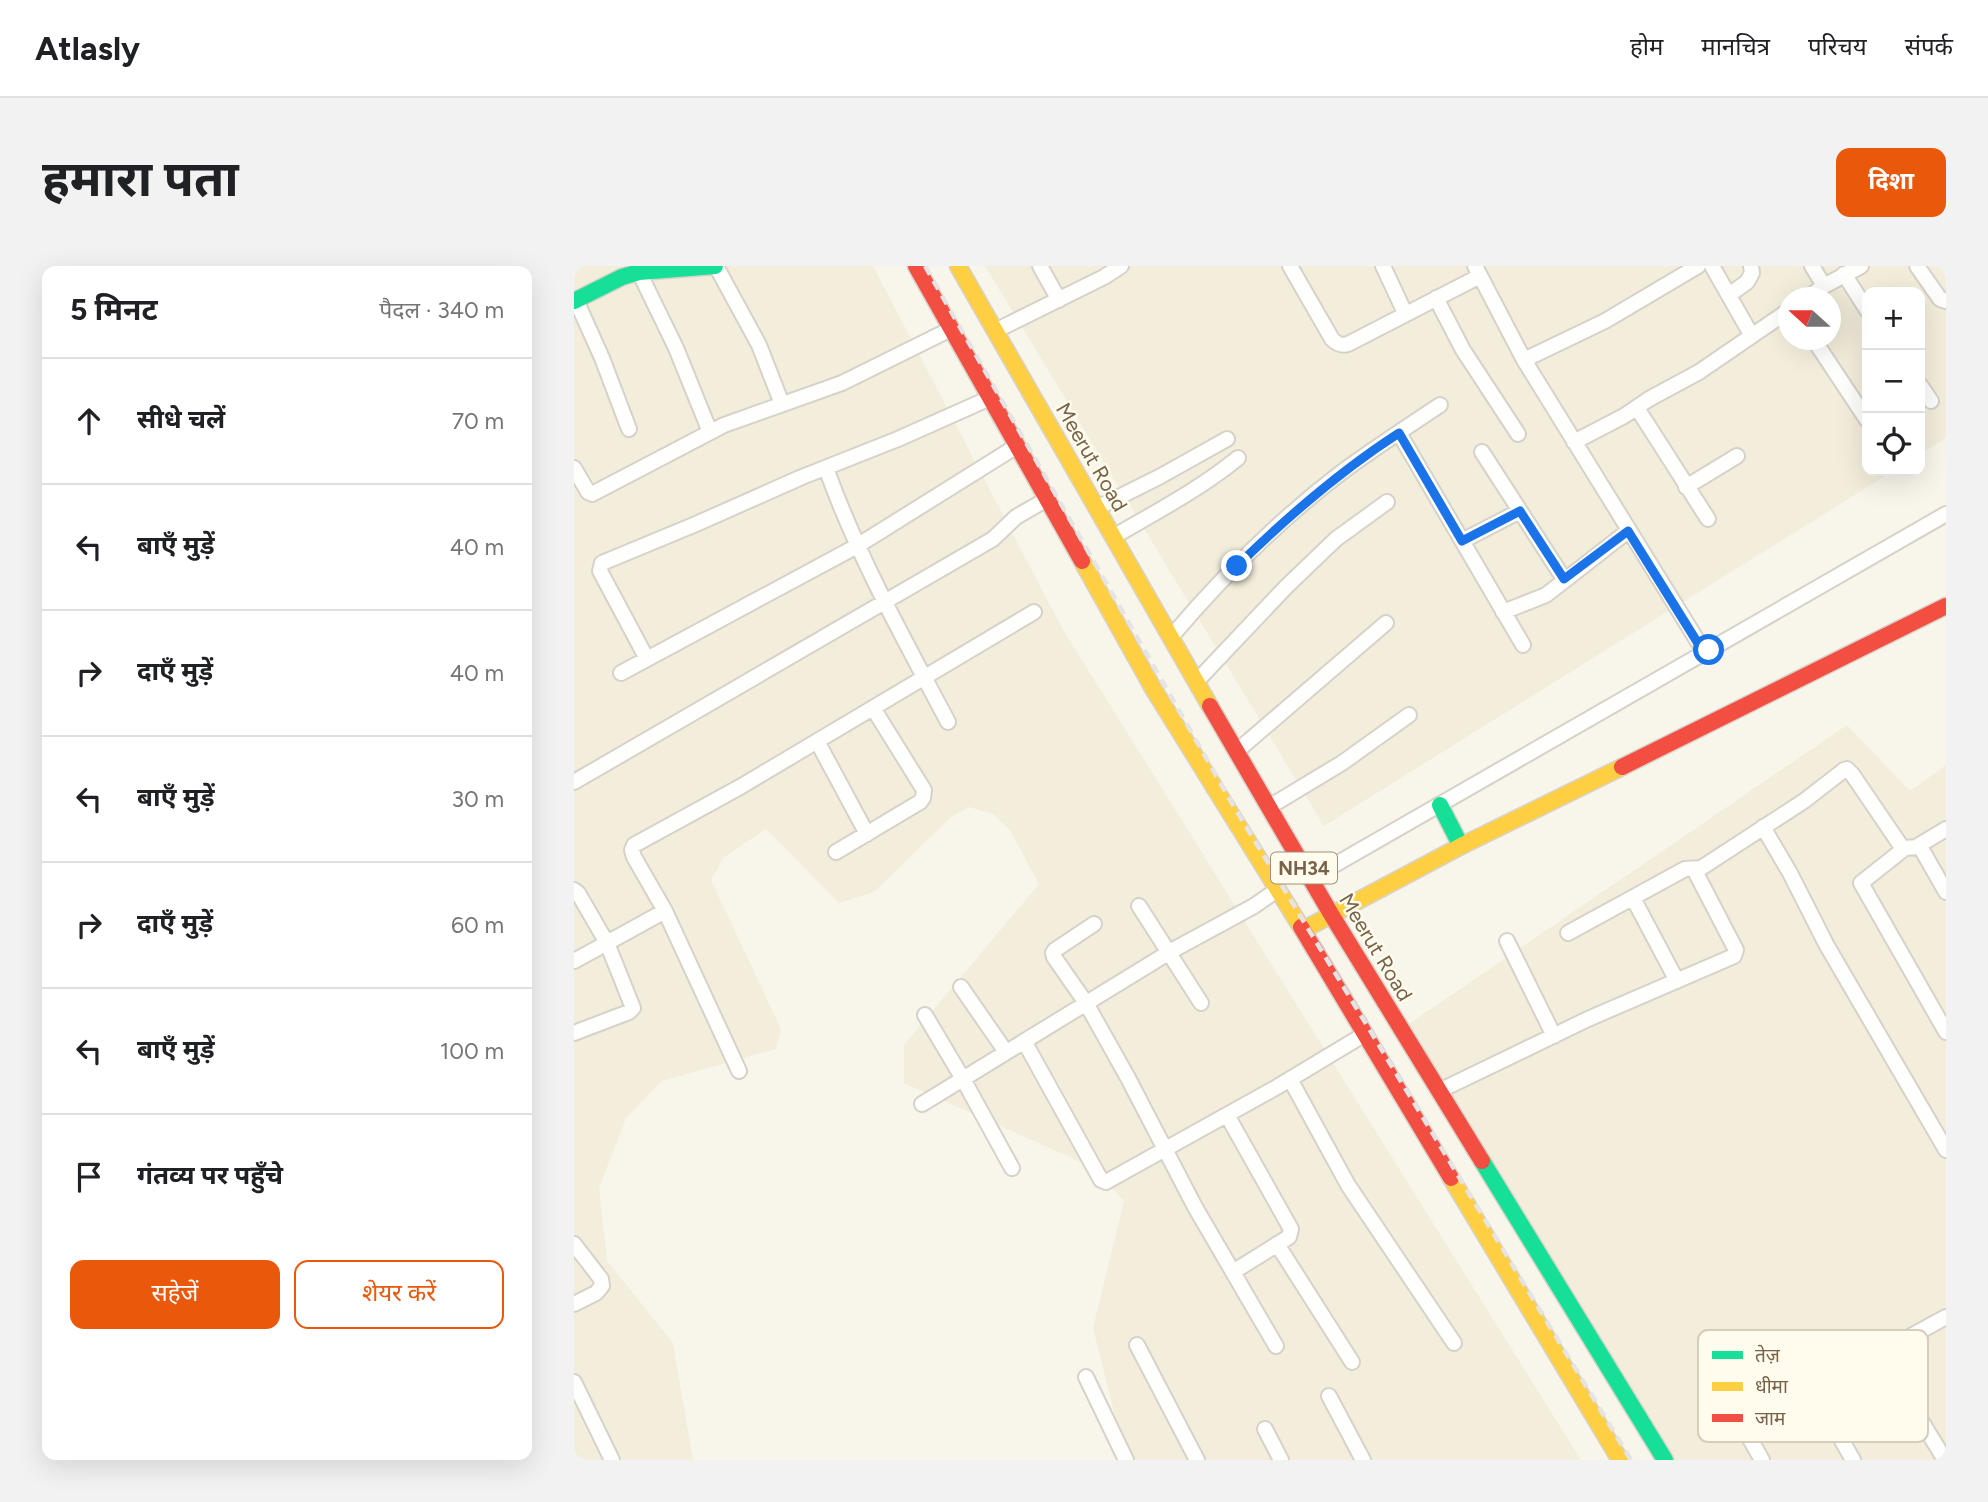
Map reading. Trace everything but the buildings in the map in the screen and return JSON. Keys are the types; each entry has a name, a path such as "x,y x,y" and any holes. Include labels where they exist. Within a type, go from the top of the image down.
{"main road":[{"path":"575,300 622,277 639,272 715,266"},
{"name":"NH34","path":"916,266 1154,690 1303,930 1620,1460"},
{"name":"Meerut Road","path":"958,266 1331,914 1665,1460"},
{"path":"1303,930 1508,822 1946,606"},
{"path":"1440,805 1461,846"}],"street":[{"path":"715,266 759,345 782,404"},
{"path":"1040,266 1059,300"},
{"path":"1290,266 1336,344 1342,345 1436,298 1477,271 1524,360 1704,653"},
{"path":"1383,266 1405,313"},
{"path":"1524,360 1612,317 1698,266"},
{"path":"1712,266 1752,337"},
{"path":"1729,295 1747,282 1752,273 1751,266"},
{"path":"1812,266 1824,286 1861,266"},
{"path":"1917,266 1940,299 1946,301"},
{"path":"995,331 1119,267"},
{"path":"639,272 676,348 710,432"},
{"path":"1844,274 1862,302"},
{"path":"1436,298 1463,349 1518,434"},
{"path":"575,300 602,358 628,429"},
{"path":"1574,442 1625,416 1649,399 1699,372 1778,318"},
{"path":"574,468 588,492 593,494 710,432 741,418 854,378 951,329"},
{"path":"1821,350 1862,413"},
{"path":"1925,393 1931,401"},
{"path":"647,659 600,571 602,563 990,398"},
{"path":"1171,637 1208,594 1298,509 1343,472 1440,405"},
{"path":"1637,408 1708,519"},
{"path":"1399,433 1523,645"},
{"path":"1097,508 1227,439"},
{"path":"621,673 857,546 1017,446"},
{"path":"1482,452 1564,579"},
{"path":"1686,487 1737,456"},
{"path":"1113,537 1192,491 1238,458"},
{"path":"826,468 857,546 947,722"},
{"path":"574,782 993,539 1016,517 1047,499"},
{"path":"1196,682 1286,587 1336,539 1387,502"},
{"path":"1462,541 1520,511"},
{"path":"1310,878 1946,514"},
{"path":"1503,611 1546,594 1628,531"},
{"path":"739,1071 665,911 634,857 634,845 740,787 1034,612"},
{"path":"1237,751 1386,623"},
{"path":"836,852 920,802 923,794 873,708"},
{"path":"1269,807 1342,763 1409,715"},
{"path":"817,741 867,834"},
{"path":"1568,933 1685,869 1700,868 1804,801 1847,769 1901,846 1922,850 1946,892"},
{"path":"1763,827 1826,944 1940,1128 1946,1150"},
{"path":"1946,829 1911,848 1861,883 1946,1032"},
{"path":"1439,1091 1588,1019 1731,958 1735,950 1697,875 1700,868"},
{"path":"574,890 607,943 632,1005 632,1010 574,1033"},
{"path":"922,1104 1168,952 1254,906 1277,890"},
{"path":"1633,898 1677,981"},
{"path":"1139,906 1201,1003"},
{"path":"574,961 665,911"},
{"path":"1094,924 1053,953 1054,957 1086,1003 1195,1206 1276,1346"},
{"path":"1507,941 1554,1036"},
{"path":"961,986 1006,1052"},
{"path":"925,1015 1012,1168"},
{"path":"1024,1041 1101,1180 1106,1182 1365,1034"},
{"path":"1290,1079 1348,1185 1454,1343"},
{"path":"1227,1115 1291,1229 1289,1237 1233,1272"},
{"path":"574,1244 601,1279 602,1286 596,1293 574,1304"},
{"path":"1277,1244 1352,1362"},
{"path":"1925,1330 1946,1319"},
{"path":"1137,1345 1197,1460"},
{"path":"1086,1377 1126,1460"},
{"path":"574,1382 612,1460"},
{"path":"1329,1396 1363,1460"},
{"path":"1265,1429 1281,1460"},
{"path":"1928,1435 1940,1456"},
{"path":"1752,1442 1762,1460"},
{"path":"1843,1442 1853,1460"}],"shaded area":[{"path":"574,266 873,266 1063,630 1581,1460 1126,1460 1093,1328 1124,1201 1094,1168 904,1083 904,1045 1039,884 1010,830 993,814 969,807 951,817 874,892 839,903 766,829 723,858 711,880 781,1029 776,1049 662,1081 626,1118 599,1188 607,1261 673,1343 693,1460 574,1460"},
{"path":"985,266 1946,266 1946,438 1925,451 1925,287 1862,287 1862,476 1885,476 1324,826"},
{"path":"1847,725 1910,791 1946,765 1946,1460 1666,1460 1409,1024"}],"railway":[{"path":"925,266 1233,805 1631,1460"}],"traffic: fast":[{"path":"574,301 622,277 639,272 715,266"},
{"path":"1440,805 1461,846"},
{"path":"1482,1161 1665,1460"}],"traffic: slow":[{"path":"958,266 1210,706"},
{"path":"1082,561 1154,690 1301,927"},
{"path":"1303,930 1461,846 1622,767"},
{"path":"1451,1178 1620,1460"}],"traffic: jam":[{"path":"916,266 1082,561"},
{"path":"1622,767 1946,606"},
{"path":"1210,706 1331,914 1482,1161"},
{"path":"1301,927 1451,1178"}],"route":[{"path":"1237,566 1319,491 1399,433 1462,541 1520,511 1564,579 1628,531 1704,653 1709,650"}]}
